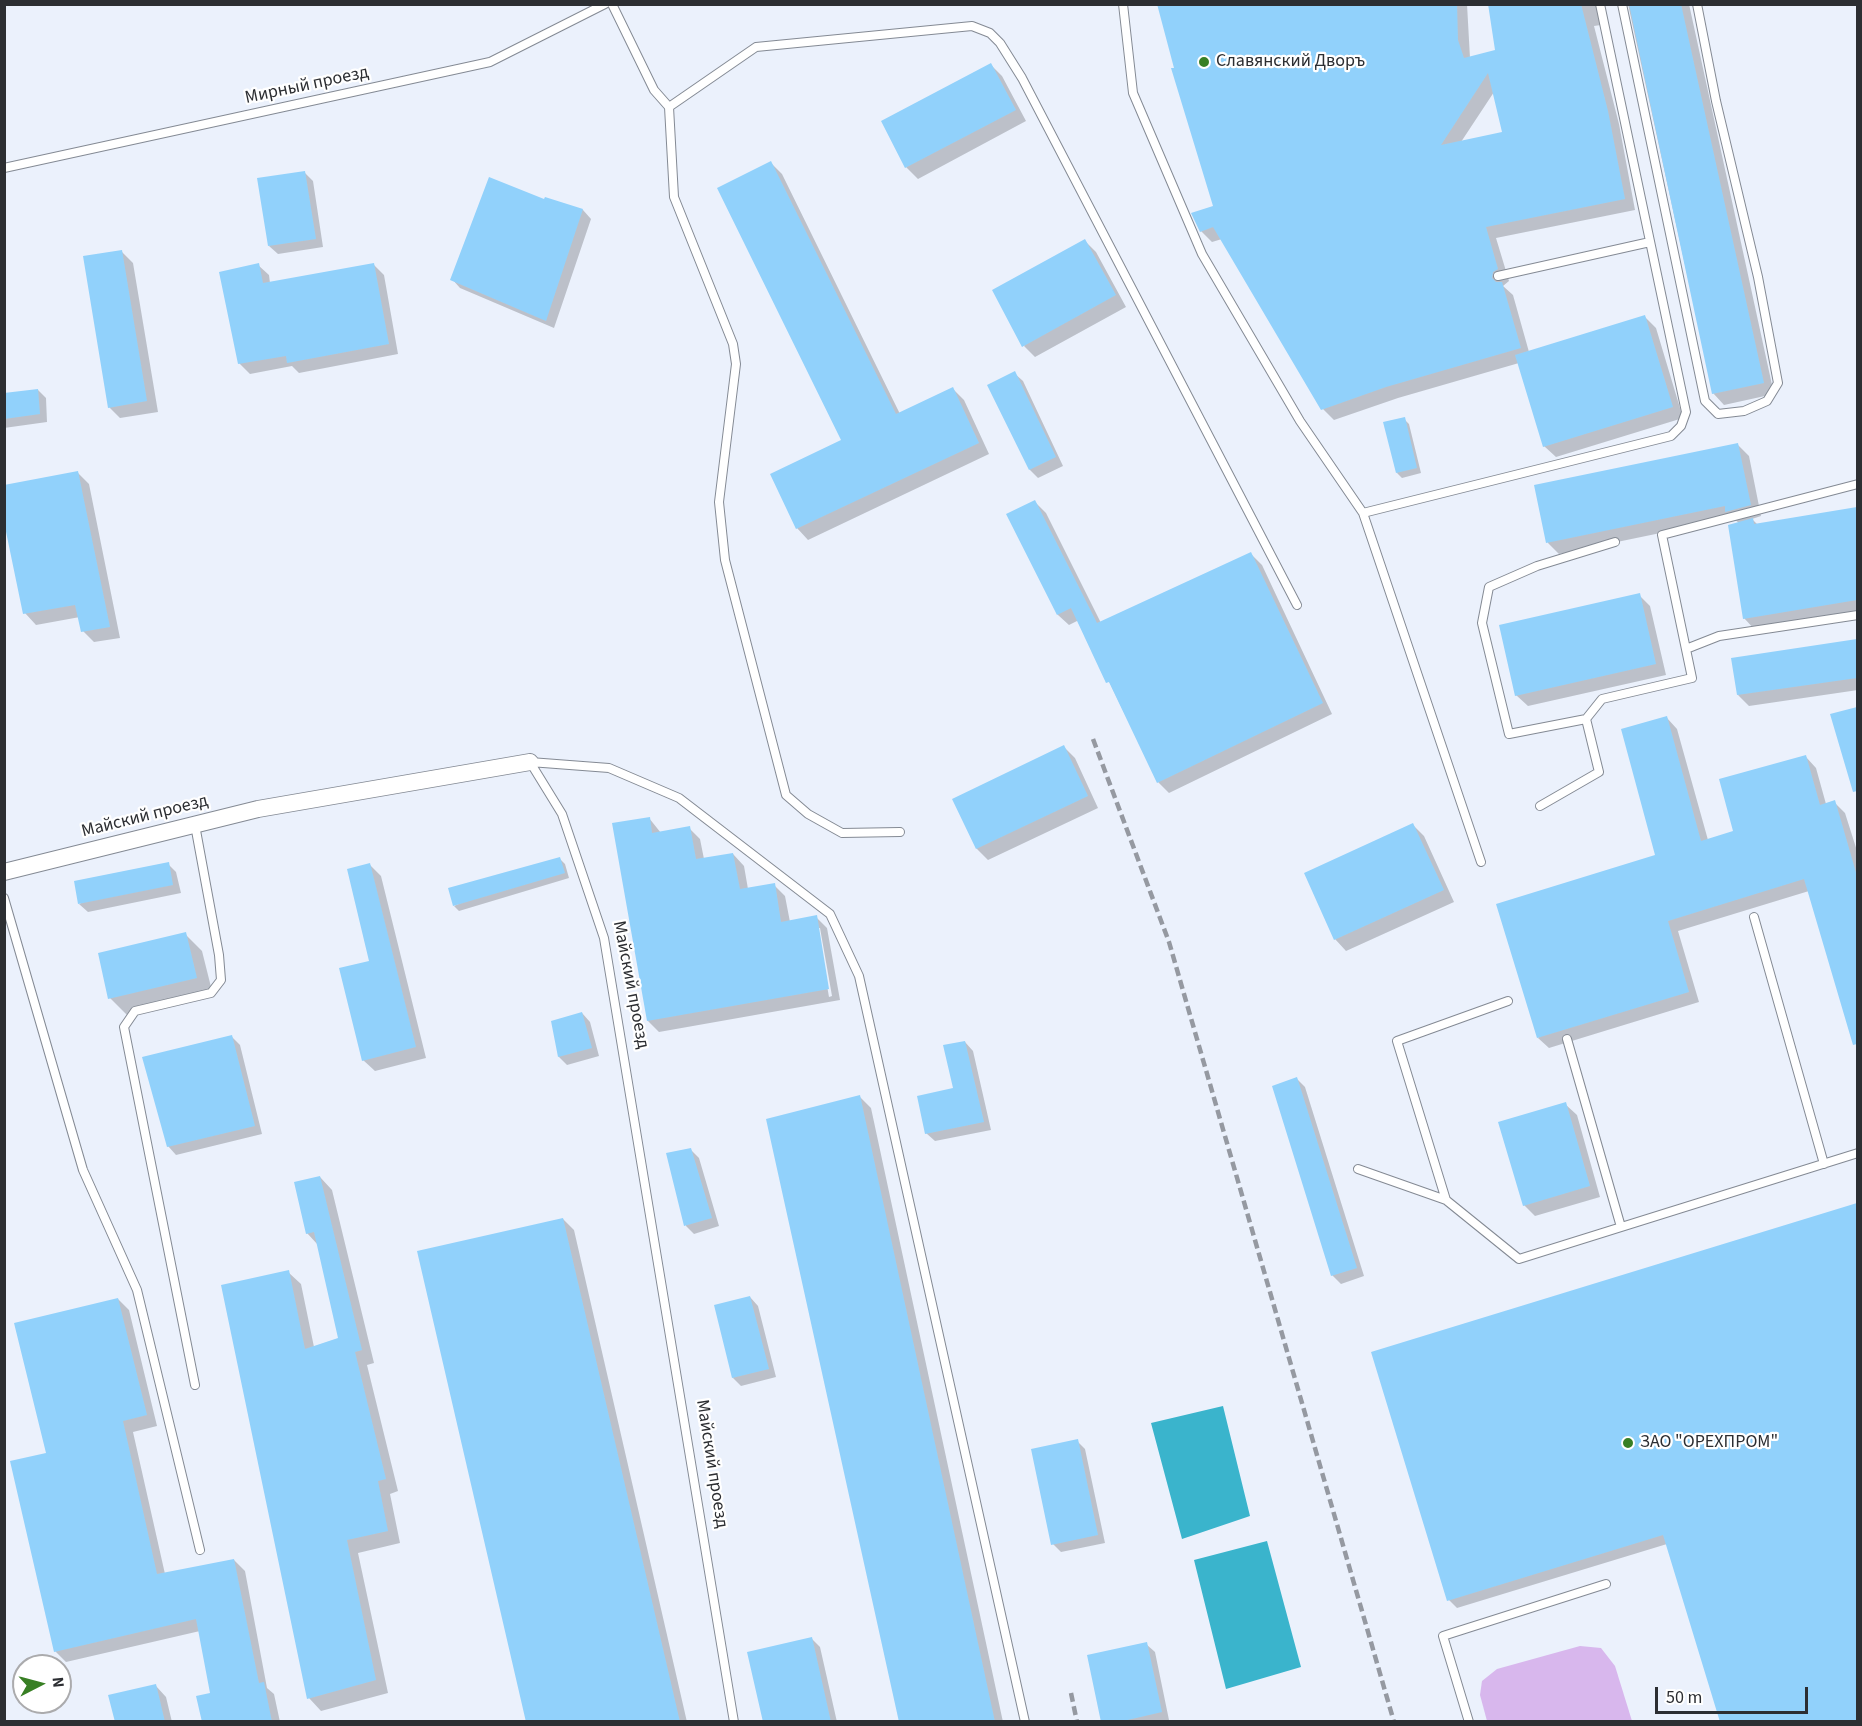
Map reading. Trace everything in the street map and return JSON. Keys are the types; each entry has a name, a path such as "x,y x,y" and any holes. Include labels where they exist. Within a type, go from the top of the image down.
{"street":[{"name":"Майский проезд","path":"4,872 258,809 530,762"}],"lane":[{"name":"Мирный проезд","path":"4,168 490,62 605,4"},
{"path":"612,4 654,90 669,107 674,197 733,344 736,364 719,502 726,560 786,795 808,814 842,833 900,832"},
{"path":"1123,4 1133,93 1202,254 1299,422 1363,513 1481,862"},
{"path":"1363,513 1671,436 1681,426 1686,412 1600,4"},
{"path":"1622,4 1705,400 1718,414 1744,411 1767,401 1778,383 1758,277 1716,101 1697,4"},
{"path":"669,107 756,46 972,26 990,33 1000,43 1022,78 1297,605"},
{"path":"1498,276 1650,243"},
{"path":"1615,543 1537,566 1490,587 1482,623 1509,734 1586,719 1602,699 1692,678 1662,535 1857,484"},
{"path":"1686,649 1719,636 1857,615"},
{"path":"1540,806 1599,772 1586,719"},
{"path":"530,762 609,768 679,798 830,914 859,976 1025,1722"},
{"name":"Майский проезд","path":"530,762 562,814 604,938 734,1722"},
{"path":"195,825 219,955 221,980 211,993 135,1011 124,1027 195,1385"},
{"path":"4,898 83,1170 137,1290 200,1550"},
{"path":"1754,917 1824,1164"},
{"path":"1446,1200 1397,1041 1508,1001"},
{"path":"1567,1039 1621,1227"},
{"path":"1358,1168 1446,1200 1519,1259 1857,1153"},
{"path":"1469,1722 1443,1636 1606,1584"}],"shaded area":[{"path":"1580,1646 1601,1648 1615,1666 1632,1721 1487,1721 1480,1695 1482,1681 1497,1669"}],"water":[{"path":"1223,1406 1250,1516 1182,1539 1151,1423"},
{"path":"1267,1541 1301,1667 1226,1689 1194,1560"}],"building":[{"path":"1157,4 1457,4 1458,40 1464,58 1495,50 1488,4 1581,4 1608,111 1625,199 1486,227 1498,269 1493,272 1492,278 1496,282 1502,282 1521,348 1386,387 1321,410 1213,227 1200,232 1191,213 1213,206 1171,68 1174,68","holes":["1488,73 1502,132 1441,145"]},
{"path":"1629,4 1681,4 1764,383 1712,394"},
{"path":"991,63 1016,110 905,168 881,121"},
{"path":"771,161 896,414 953,387 979,443 796,529 770,474 841,440 717,188"},
{"path":"305,171 316,239 268,246 257,178"},
{"path":"489,177 544,199 545,197 583,209 546,321 450,280"},
{"path":"1085,239 1116,295 1022,347 992,290"},
{"path":"122,250 147,401 108,408 83,256"},
{"path":"259,263 263,283 374,263 389,344 287,363 286,356 238,364 219,272"},
{"path":"1645,315 1673,407 1543,447 1515,355"},
{"path":"1015,371 1056,457 1029,470 987,385"},
{"path":"38,389 40,414 4,419 4,393"},
{"path":"1405,417 1417,468 1396,473 1383,422"},
{"path":"1738,443 1751,505 1725,512 1725,506 1546,543 1534,485"},
{"path":"78,471 110,627 81,632 75,605 23,614 4,522 4,485"},
{"path":"1035,500 1097,623 1251,552 1323,703 1157,783 1071,608 1057,615 1006,514"},
{"path":"1857,507 1857,600 1743,619 1728,525 1753,518 1754,524"},
{"path":"1640,593 1656,664 1515,696 1499,625"},
{"path":"1857,639 1857,678 1737,695 1731,658"},
{"path":"1857,707 1857,791 1853,792 1830,714"},
{"path":"1667,716 1701,841 1733,831 1719,779 1806,755 1820,805 1835,800 1857,876 1857,1044 1853,1045 1804,879 1668,921 1689,992 1537,1038 1496,904 1655,855 1621,729"},
{"path":"1064,745 1088,796 976,849 952,799"},
{"path":"650,817 652,833 690,826 696,859 733,853 740,889 775,883 781,922 817,915 829,989 647,1021 612,823"},
{"path":"1413,823 1444,890 1334,940 1304,873"},
{"path":"560,857 565,873 453,906 448,888"},
{"path":"169,862 173,885 78,904 74,881"},
{"path":"370,863 416,1047 362,1061 339,968 369,961 347,869"},
{"path":"186,932 197,978 108,999 98,953"},
{"path":"582,1012 592,1048 558,1057 551,1021"},
{"path":"232,1035 255,1126 167,1147 142,1057"},
{"path":"965,1041 984,1122 925,1134 917,1096 953,1088 943,1045"},
{"path":"1297,1077 1357,1268 1331,1276 1272,1086"},
{"path":"860,1095 995,1722 899,1722 766,1119"},
{"path":"1566,1102 1590,1186 1523,1206 1498,1122"},
{"path":"691,1148 712,1218 684,1226 666,1153"},
{"path":"320,1176 362,1350 355,1352 386,1479 378,1481 388,1531 347,1540 376,1680 307,1699 221,1285 289,1270 305,1349 338,1338 314,1232 306,1234 294,1182"},
{"name":"ЗАО \"ОРЕХПРОМ\"","path":"1857,1203 1857,1722 1720,1722 1663,1535 1447,1601 1371,1352"},
{"path":"563,1218 680,1722 526,1722 417,1251"},
{"path":"750,1296 769,1369 732,1378 714,1305"},
{"path":"118,1298 147,1415 123,1421 157,1574 234,1559 259,1683 264,1682 272,1722 202,1722 196,1696 210,1693 196,1619 54,1652 10,1461 46,1453 14,1323"},
{"path":"1078,1439 1098,1535 1051,1545 1031,1449"},
{"path":"812,1637 831,1722 763,1722 747,1652"},
{"path":"1147,1642 1162,1712 1119,1722 1101,1722 1087,1655"},
{"path":"156,1684 165,1722 115,1722 108,1695"}],"railway":[{"path":"1093,739 1169,942 1394,1722"},
{"path":"1071,1693 1077,1722"}],"place":[{"name":"Cлавянский Дворъ","path":"1204,62"},
{"name":"ЗАО \"ОРЕХПРОМ\"","path":"1628,1443"}]}
